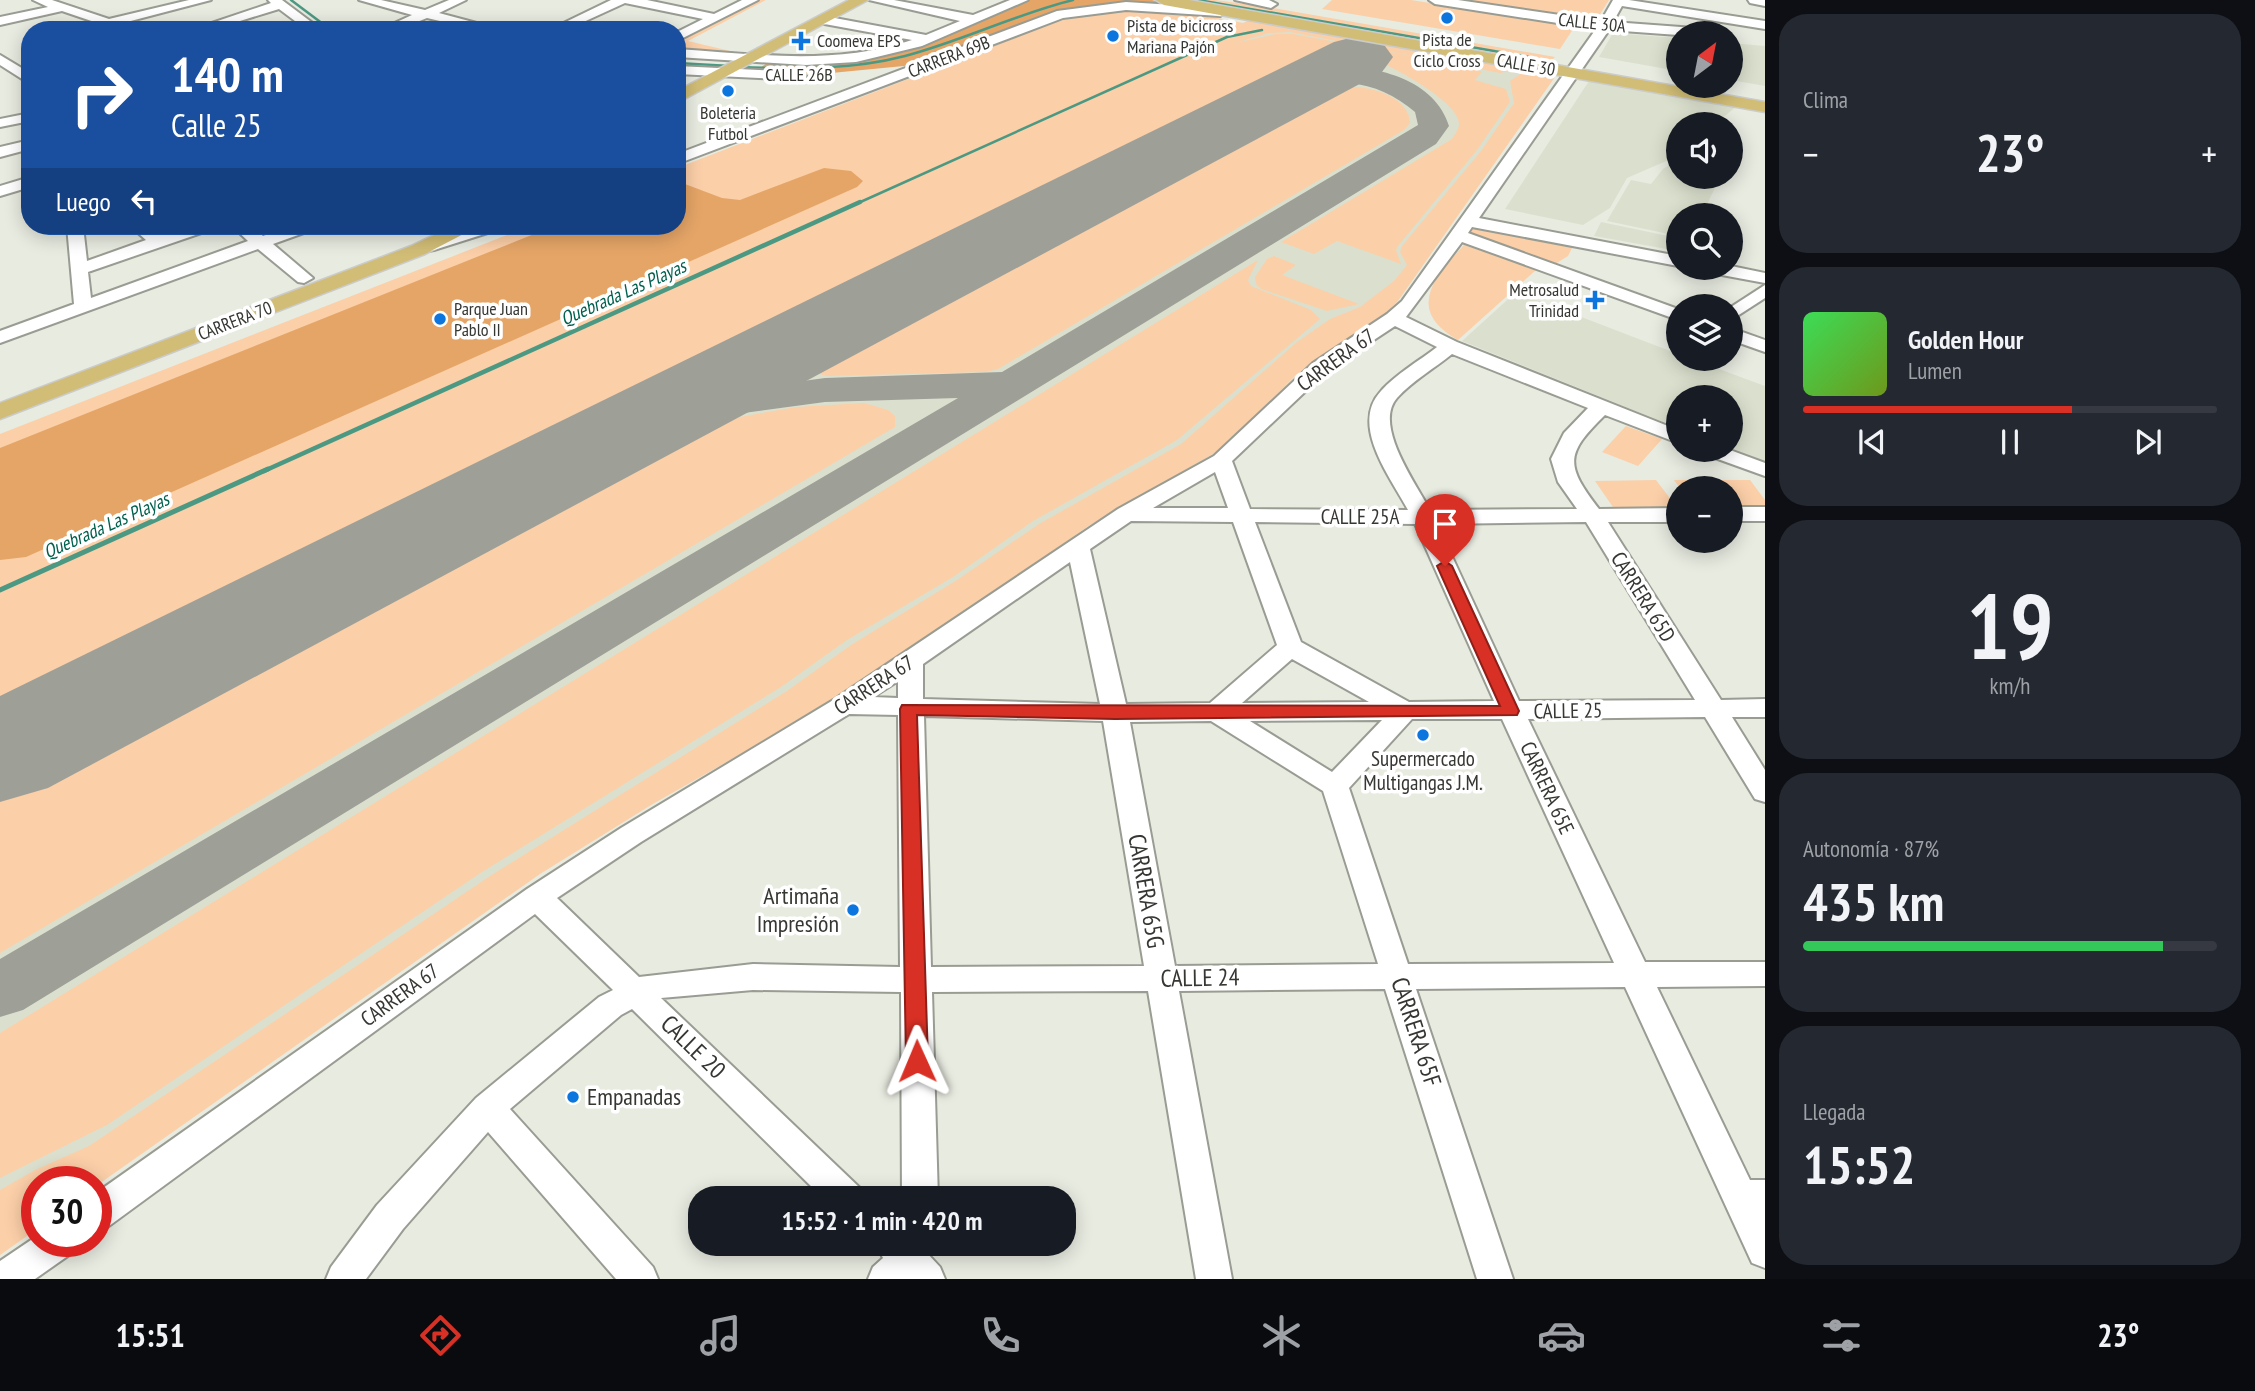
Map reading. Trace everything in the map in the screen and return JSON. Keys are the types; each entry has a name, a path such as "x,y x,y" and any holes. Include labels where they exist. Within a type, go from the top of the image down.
{"main road":[{"path":"686,93 860,0"},
{"name":"CALLE 30","path":"1164,0 1765,107"},
{"name":"CALLE 30","path":"1248,0 1666,72"},
{"path":"686,104 738,66"},
{"path":"1743,86 1765,90"},
{"name":"CARRERA 70","path":"0,394 413,235"},
{"name":"CARRERA 70","path":"0,412 418,250 450,235"}],"street":[{"path":"39,0 108,21"},
{"path":"115,21 205,0"},
{"path":"365,0 459,21"},
{"path":"407,21 460,0"},
{"path":"575,21 621,0"},
{"path":"629,0 716,18"},
{"path":"686,33 752,0"},
{"path":"875,0 972,19"},
{"name":"CARRERA 69B","path":"738,66 863,58 925,39 1022,0"},
{"path":"1241,0 1271,4"},
{"name":"CALLE 30A","path":"1435,0 1605,25 1666,30"},
{"path":"1755,0 1765,2"},
{"path":"1619,1 1765,25"},
{"name":"CARRERA 67","path":"112,1202 537,897 631,835 844,705 1126,514 1221,460 1320,367 1394,318 1414,297 1584,58 1619,1"},
{"path":"0,21 84,2"},
{"path":"224,21 277,3 298,21"},
{"name":"CARRERA 69B","path":"686,156 1067,12 1135,6 1229,13"},
{"path":"824,20 925,39"},
{"path":"1743,36 1765,38"},
{"path":"686,55 738,66"},
{"path":"0,59 6,69"},
{"name":"CALLE 26B","path":"686,69 738,66 819,76"},
{"name":"CALLE 26B","path":"858,74 920,68"},
{"path":"0,122 21,118"},
{"path":"0,152 21,147"},
{"path":"0,191 21,185"},
{"path":"1464,228 1592,244 1666,259"},
{"path":"1464,228 1554,269 1666,311"},
{"path":"76,235 83,307"},
{"path":"149,235 159,243"},
{"path":"78,270 180,235"},
{"path":"252,235 304,278"},
{"path":"0,337 283,235"},
{"path":"418,250 464,235"},
{"path":"1554,269 1592,244"},
{"path":"1743,274 1765,278"},
{"path":"1743,306 1765,289"},
{"path":"1414,297 1442,341"},
{"path":"1394,318 1442,341 1666,432"},
{"path":"1743,338 1765,346"},
{"name":"CARRERA 65E","path":"1442,341 1388,395 1378,414 1384,445 1423,517 1635,976 1752,1196 1765,1251"},
{"name":"CARRERA 65D","path":"1601,407 1570,437 1560,466 1564,479 1593,516 1765,792"},
{"path":"1221,460 1290,647 1405,711 1335,786 1216,712 1290,647"},
{"path":"1742,462 1765,471"},
{"name":"CALLE 25A","path":"1126,514 1243,517 1666,515"},
{"path":"1743,514 1765,514"},
{"name":"CARRERA 65G","path":"1078,545 1115,713 1214,1279"},
{"path":"910,662 908,709 920,1186"},
{"name":"CALLE 25","path":"844,705 908,709 1115,713 1765,708"},
{"name":"CARRERA 65F","path":"1335,786 1495,1279"},
{"name":"CALLE 20","path":"537,897 835,1186"},
{"name":"CALLE 24","path":"635,991 673,981 753,977 915,980 1765,974"},
{"path":"350,1276 406,1198 488,1108 579,1030 635,991"},
{"path":"488,1108 640,1279"},
{"path":"5,1279 36,1257"}],"shaded area":[{"path":"759,0 766,0 688,41 734,52 686,49 686,36"},
{"path":"1030,0 1152,0 1171,5 1088,7 914,65 821,74 754,72 770,61 858,61 894,54"},
{"path":"1180,0 1215,0 1273,8 1555,57 1547,65"},
{"name":"Pista de Ciclo Cross","path":"1332,0 1411,0 1575,26 1560,49 1322,9"},
{"path":"1457,0 1609,0 1595,22"},
{"path":"1120,9 1197,14 1243,23 1250,20 1521,68 1500,73 1472,68 1482,72 1475,80 1506,89 1510,102 1477,150 1398,246 1396,250 1401,264 1337,241 1314,254 1281,242 1452,139 1459,126 1456,115 1449,106 1410,77 1368,58 1327,47 0,704 0,434 507,235 686,235 686,165 1056,22 1094,12","holes":["1290,32 1437,61 1293,34 1276,34 1235,43 1269,33"]},
{"path":"1250,20 1550,73 1394,293 1227,431 61,1166 21,1166 21,1203 0,1231 0,585"},
{"path":"1613,33 1666,37 1666,69 1599,57"},
{"path":"1743,44 1765,46 1765,86 1743,82"},
{"path":"1528,69 1555,77 1398,301 1384,316 1295,376 1231,441 1087,527 984,600 797,722 651,805 540,874 112,1175 112,1166 44,1166 89,1146 490,876 787,691 851,645 957,580 1039,524 1181,444 1297,342 1330,319 1360,307 1394,281 1407,265 1400,252 1402,246 1481,151 1514,103 1510,81"},
{"path":"1589,81 1666,94 1666,98 1690,98 1737,106 1730,112 1666,112 1666,161 1627,178 1610,208 1583,225 1505,209"},
{"path":"1355,87 1390,96 1404,107 1410,123 1404,130 998,369 985,372 827,376 816,373 819,366 1330,92"},
{"path":"1666,167 1666,189 1714,189 1708,203 1666,203 1666,233 1607,221 1631,180 1651,184"},
{"path":"824,168 851,171 863,181 857,187 26,557 0,560 0,448 532,235 686,235 686,184 722,198 740,200"},
{"path":"1601,222 1666,236 1666,249 1594,236"},
{"path":"1475,223 1574,244 1568,256 1552,266 1468,237"},
{"path":"1464,245 1537,269 1458,340 1442,329 1432,317 1429,305 1435,281"},
{"path":"1274,256 1296,265 1282,275 1359,304 1327,311 1261,289 1256,284 1255,277 1267,259"},
{"path":"1258,260 1248,280 1251,286 1311,310 1320,319 1177,440 1033,521 953,577 847,640 781,687 482,872 107,1125 0,1178 0,1033"},
{"path":"1516,292 1666,349 1666,371 1724,371 1765,386 1765,463 1743,454 1743,385 1666,385 1666,423 1462,341"},
{"path":"864,403 888,410 895,416 895,427 0,953 0,801 712,422 796,407"},
{"path":"1626,426 1662,439 1638,466 1602,452"},
{"path":"1656,480 1666,493 1666,509 1615,510 1595,481"},
{"path":"1743,480 1750,480 1765,500 1765,510 1743,510"},
{"path":"21,1178 21,1240 0,1255 0,1190"}],"waterway":[{"path":"291,0 319,21"},
{"path":"740,67 823,68 885,61 926,50 1073,0"},
{"path":"1198,0 1535,58"},
{"name":"Quebrada Las Playas","path":"856,204 1227,37 1262,30"},
{"path":"686,64 730,66"},
{"name":"Quebrada Las Playas","path":"264,471 860,202"},
{"name":"Quebrada Las Playas","path":"0,590 268,469"}],"taxiway":[{"path":"0,991 1425,137 1434,126 1429,109 1406,91 1364,76 1320,77"},
{"path":"671,410 825,390 1007,384"}],"runway":[{"path":"0,754 1358,57"}],"place":[{"name":"Pista de Ciclo Cross","path":"1447,18"},
{"name":"Pista de bicicross Mariana Pajón","path":"1113,36"},
{"name":"Coomeva EPS","path":"801,41"},
{"name":"Boleteria Futbol","path":"728,91"},
{"name":"Metrosalud Trinidad","path":"1595,300"},
{"name":"Parque Juan Pablo II","path":"440,319"},
{"name":"Supermercado Multigangas J.M.","path":"1423,735"},
{"name":"Artimaña Impresión","path":"853,910"},
{"name":"Empanadas","path":"573,1097"}],"route":[{"path":"917,1061 908,709 1115,713 1511,711 1445,566"}]}
